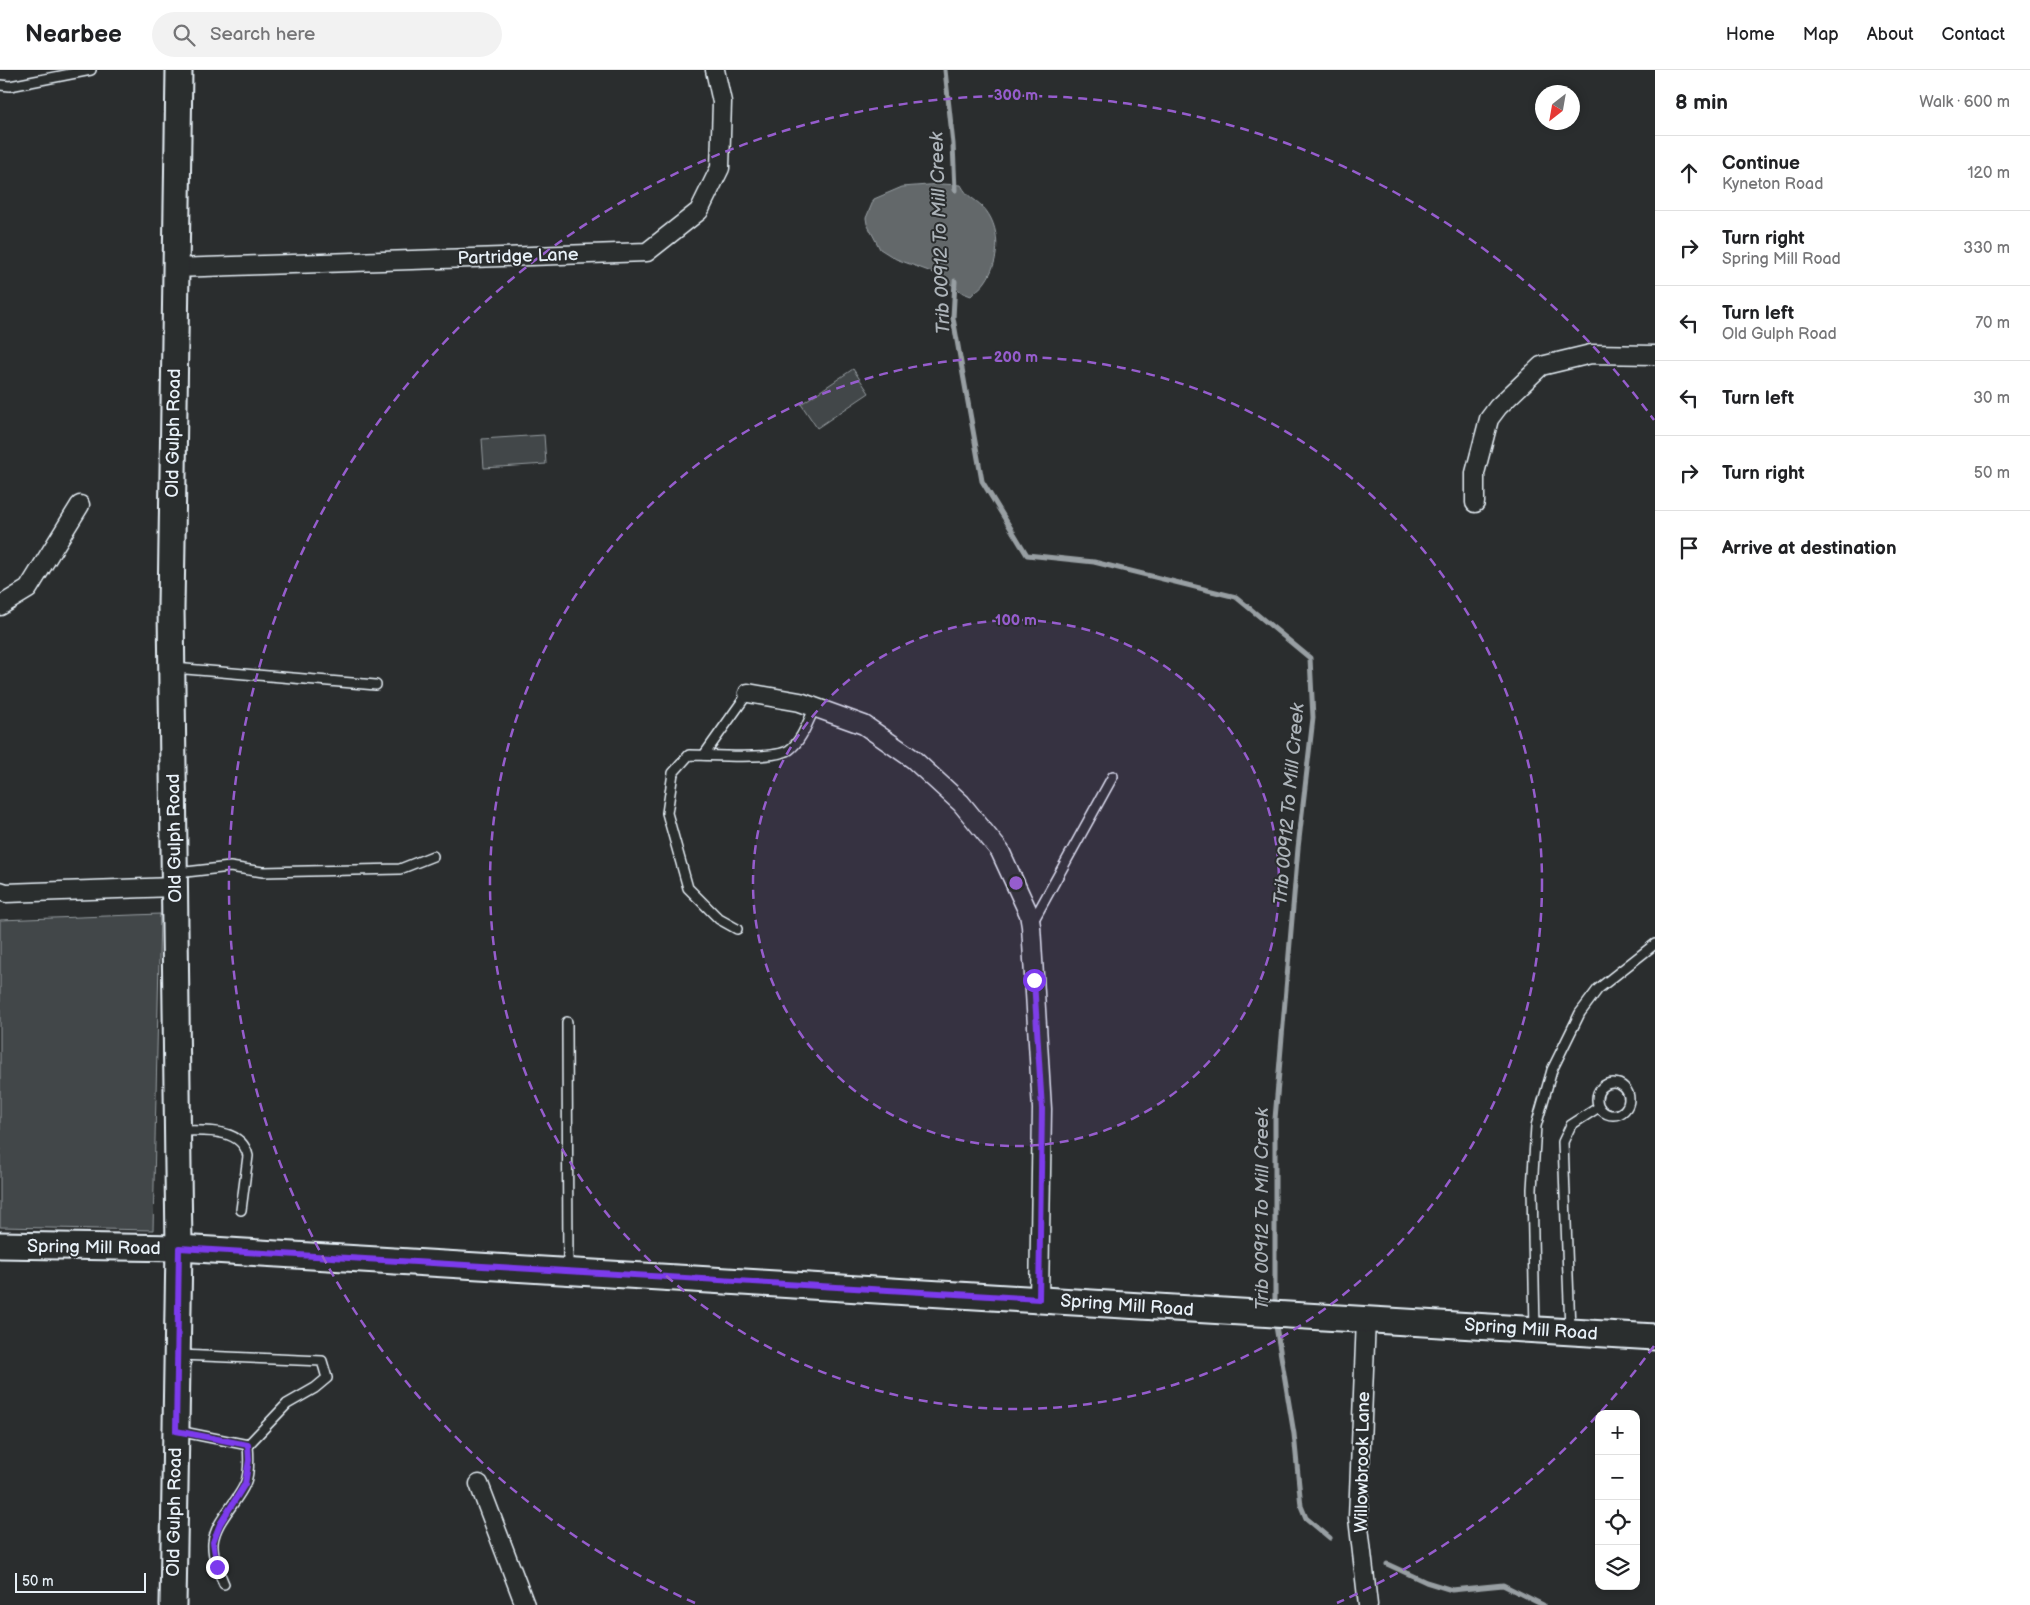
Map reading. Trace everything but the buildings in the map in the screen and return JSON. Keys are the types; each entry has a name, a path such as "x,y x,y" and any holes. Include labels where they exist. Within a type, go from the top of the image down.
{"main road":[{"name":"Old Gulph Road","path":"172,1605 179,1248 172,667 175,268 179,70"},
{"name":"Spring Mill Road","path":"0,1245 179,1248 1655,1337"}],"street":[{"name":"Partridge Lane","path":"175,268 648,252 699,211 720,168 722,102 715,70"},
{"path":"1475,503 1475,473 1489,419 1498,407 1541,366 1591,354 1655,355"},
{"path":"0,606 28,588 80,505"},
{"path":"748,693 800,702 864,725 913,759 961,803 1000,851 1029,914 1042,1109 1039,1299"},
{"path":"0,891 6,893 174,880"},
{"name":"Willowbrook Lane","path":"1366,1319 1358,1518 1368,1605"},
{"path":"480,1484 525,1605"}],"lane":[{"path":"0,85 10,86 91,70"},
{"path":"172,667 376,685"},
{"path":"704,755 748,693"},
{"path":"738,929 719,919 688,888 667,813 672,773 688,755 769,755 788,750 801,736 815,707"},
{"path":"1030,926 1113,776"},
{"path":"174,880 230,867 263,872 400,869 433,856"},
{"path":"1535,1330 1532,1189 1536,1126 1552,1070 1580,1013 1598,989 1655,944"},
{"path":"567,1022 568,1271"},
{"path":"1570,1332 1563,1142 1571,1125 1599,1107"},
{"path":"178,1131 206,1131 229,1134 241,1140 246,1147 248,1156 241,1210"},
{"path":"177,1355 322,1361 327,1378 316,1388 286,1404 248,1445 249,1460 245,1484 220,1524 213,1542 217,1567 224,1584"},
{"path":"176,1431 248,1445"}],"shaded area":[{"path":"853,369 869,393 817,428 801,404"},
{"path":"544,435 546,464 484,468 482,439"},
{"path":"160,914 153,1230 0,1227 0,920"}],"water":[{"path":"941,184 961,185 966,193 983,207 989,215 996,233 997,243 994,264 983,284 971,296 963,293 937,274 896,259 880,249 867,224 866,218 874,199 902,187"}],"waterway":[{"name":"Trib 00912 To Mill Creek","path":"945,70 953,144 955,190"},
{"name":"Trib 00912 To Mill Creek","path":"955,281 953,318 982,481 1027,555 1094,562 1236,597 1310,658 1313,718 1298,848 1275,1119 1275,1306"},
{"name":"Trib 00912 To Mill Creek","path":"1275,1320 1294,1434 1301,1506 1306,1518 1330,1538"},
{"name":"Trib 00912 To Mill Creek","path":"1387,1564 1426,1582 1452,1590 1503,1585 1543,1605"}],"route":[{"path":"217,1567 213,1542 220,1524 245,1484 249,1460 248,1445 176,1431 179,1248 1039,1299 1042,1109 1034,980"}]}
